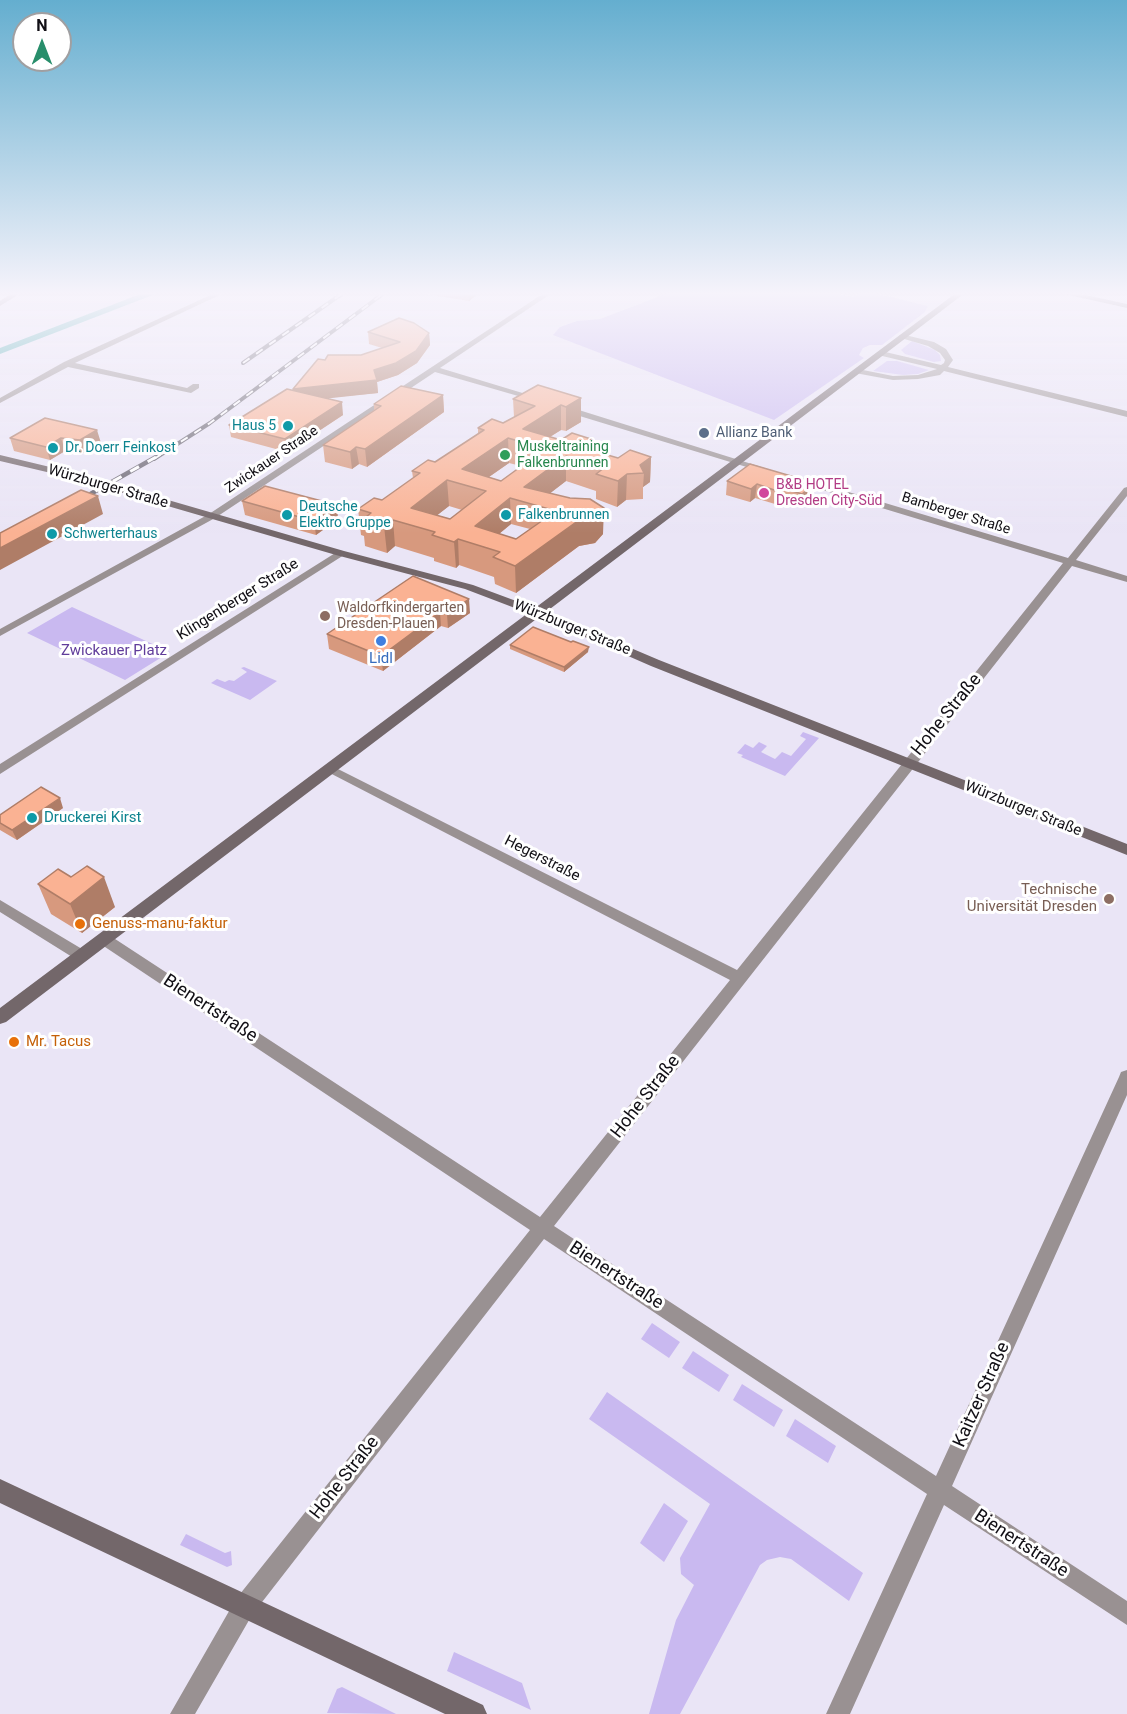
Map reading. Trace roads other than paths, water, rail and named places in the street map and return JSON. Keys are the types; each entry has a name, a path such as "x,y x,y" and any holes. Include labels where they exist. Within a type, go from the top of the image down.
{"street":[{"path":"0,402 51,373"},
{"path":"107,373 188,391 195,386"},
{"name":"Zwickauer Straße","path":"0,633 212,516 428,373"},
{"name":"Bamberger Straße","path":"447,373 1127,579"},
{"path":"0,1017 855,373"},
{"path":"867,373 907,378 932,373"},
{"path":"963,373 1127,414"},
{"name":"Würzburger Straße","path":"0,458 71,475 340,553 469,587 1127,850"},
{"name":"Hohe Straße","path":"182,1714 244,1607 1127,490"},
{"name":"Klingenberger Straße","path":"0,770 340,553"},
{"name":"Hegerstraße","path":"330,770 740,978"},
{"path":"0,905 82,956"},
{"name":"Bienertstraße","path":"104,939 1127,1614"},
{"name":"Kaitzer Straße","path":"838,1714 1127,1077"},
{"path":"0,1491 474,1714"}],"railway":[{"path":"154,459 210,423 277,373"},
{"path":"78,501 156,457"}],"place":[{"name":"Haus 5","path":"288,426"},
{"name":"Allianz Bank","path":"704,433"},
{"name":"Dr. Doerr Feinkost","path":"53,448"},
{"name":"Muskeltraining Falkenbrunnen","path":"505,455"},
{"name":"B&B HOTEL Dresden City-Süd","path":"764,493"},
{"name":"Deutsche Elektro Gruppe","path":"287,515"},
{"name":"Falkenbrunnen","path":"506,515"},
{"name":"Schwerterhaus","path":"52,534"},
{"name":"Waldorfkindergarten Dresden-Plauen","path":"325,616"},
{"name":"Lidl","path":"381,641"},
{"name":"Druckerei Kirst","path":"32,818"},
{"name":"Technische Universität Dresden","path":"1109,899"},
{"name":"Genuss-manu-faktur","path":"80,924"},
{"name":"Mr. Tacus","path":"14,1042"}],"park label":[{"name":"Zwickauer Platz","path":"114,651"}]}
